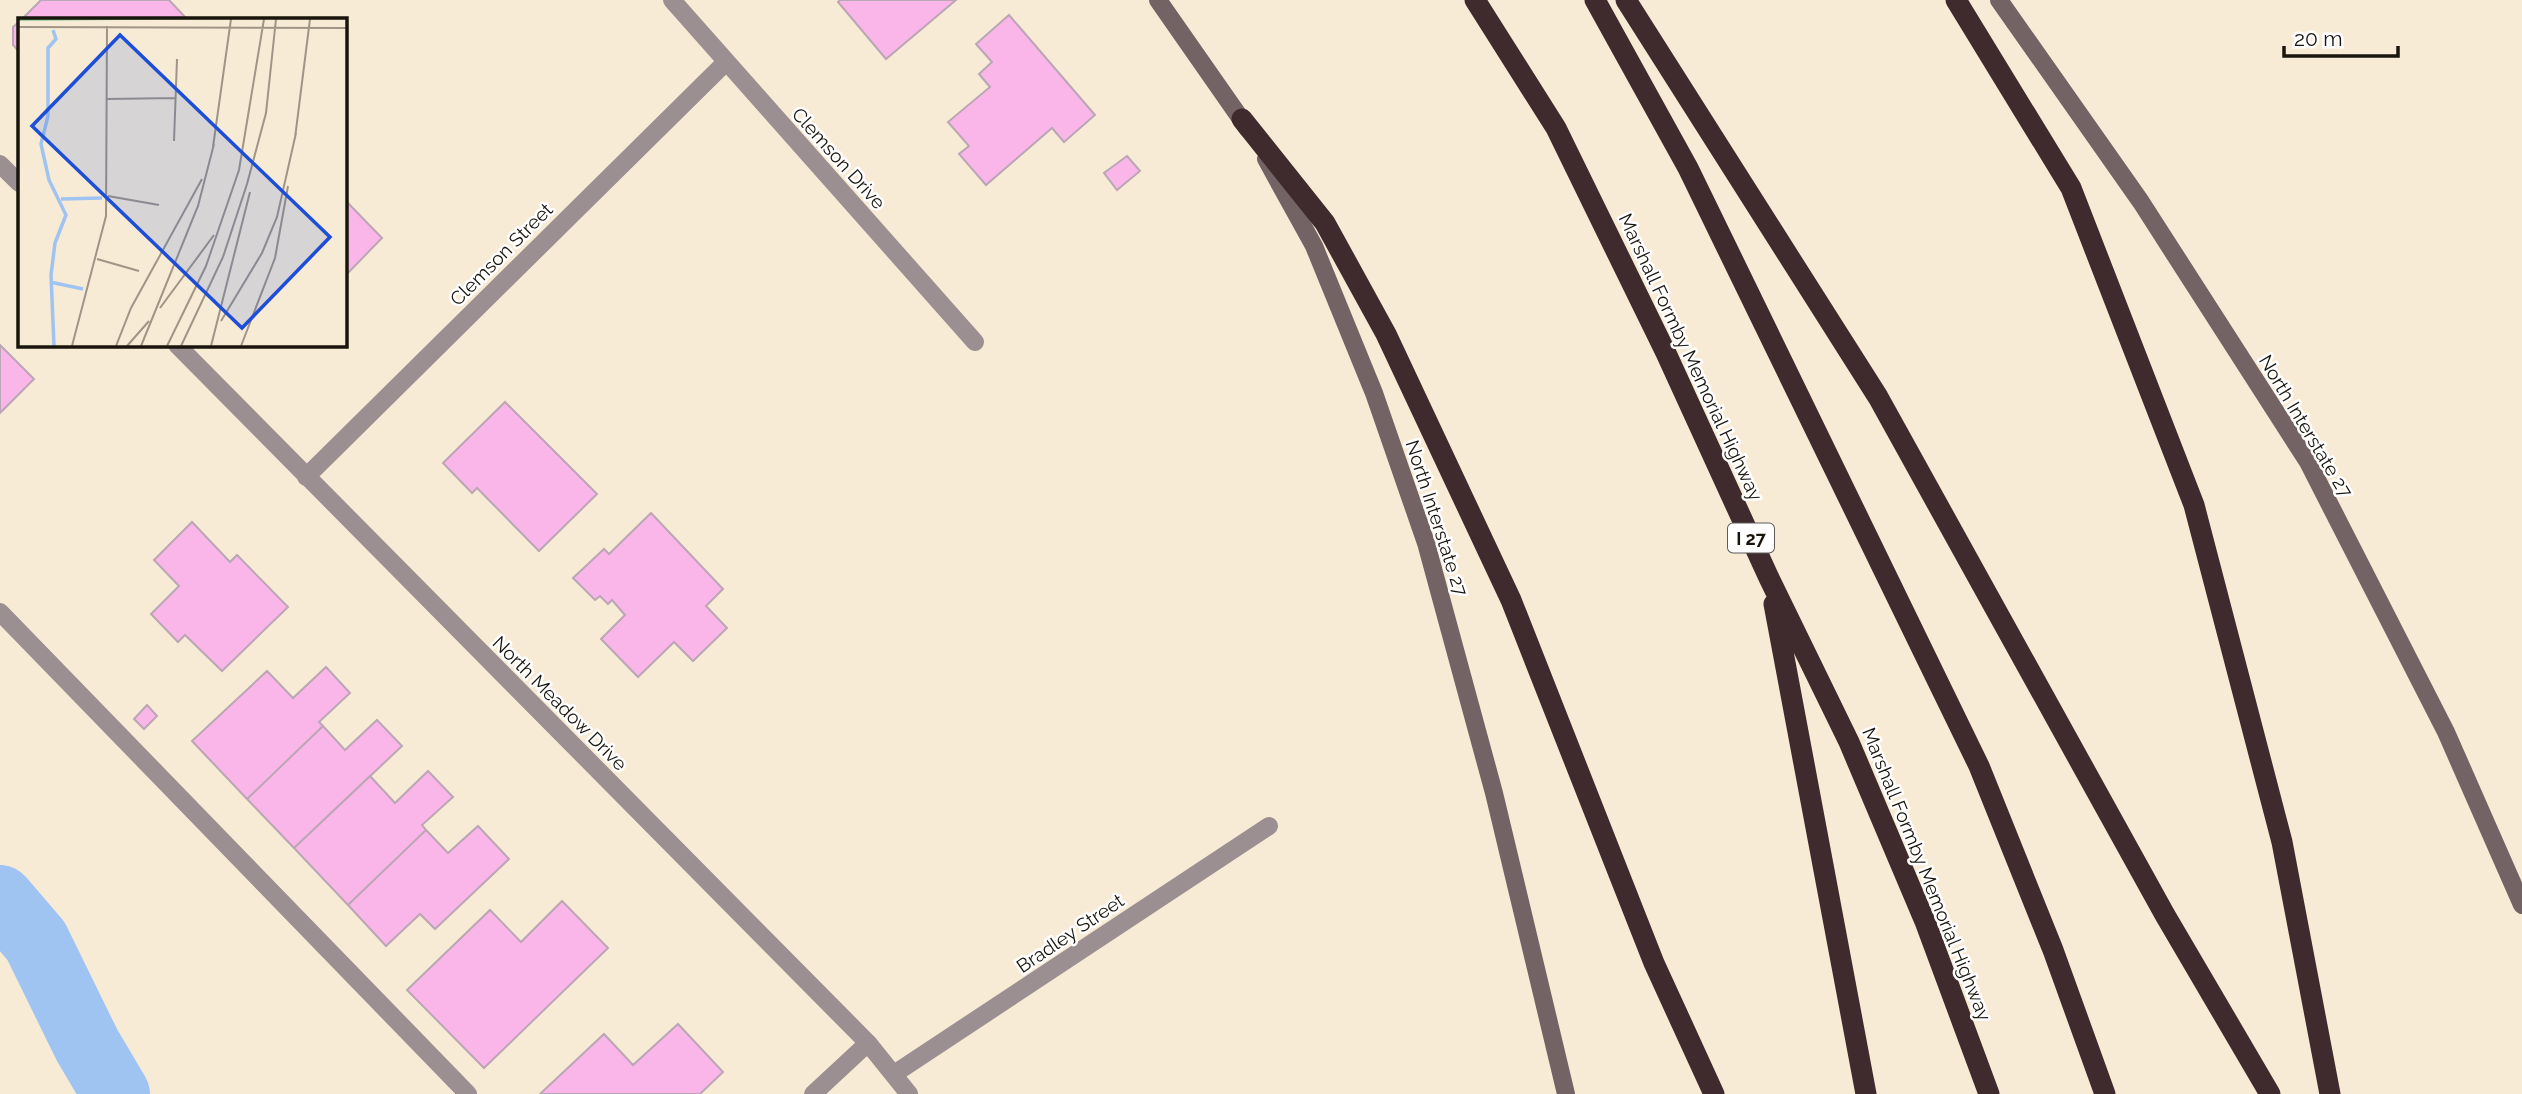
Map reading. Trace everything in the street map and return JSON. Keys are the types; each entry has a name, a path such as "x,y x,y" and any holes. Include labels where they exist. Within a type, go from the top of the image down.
{"highway":[{"name":"Marshall Formby Memorial Highway","path":"1475,0 1556,128 1666,353 1769,578 1849,741 1926,924 1989,1094"},
{"path":"1595,0 1688,168 1979,766 2053,950 2105,1094"},
{"path":"1626,0 1878,397 2165,915 2270,1094"},
{"path":"1956,0 2071,188 2194,505 2282,842 2330,1094"},
{"path":"1242,119 1325,223 1386,334 1511,600 1654,963 1714,1094"},
{"path":"1769,578 1866,1094"}],"main road":[{"name":"North Interstate 27","path":"1158,0 1242,119 1314,246 1374,393 1426,543 1494,793 1566,1094"},
{"name":"North Interstate 27","path":"1998,0 2141,202 2308,461 2446,732 2522,905"}],"street":[{"name":"Clemson Drive","path":"672,0 975,342"},
{"name":"Clemson Street","path":"306,477 726,62"},
{"path":"0,163 18,182"},
{"name":"North Meadow Drive","path":"178,346 868,1043 909,1094"},
{"path":"0,612 468,1094"},
{"name":"Bradley Street","path":"894,1074 1269,826"},
{"path":"813,1094 868,1043"}],"building":[{"path":"41,0 169,0 186,18 23,18"},
{"path":"956,0 886,59 838,2"},
{"path":"1009,15 1095,115 1064,142 1052,128 986,185 959,154 969,146 948,122 990,87 979,74 992,62 976,44"},
{"path":"18,23 18,51 13,45 13,27"},
{"path":"1127,156 1140,171 1117,190 1104,173"},
{"path":"346,201 382,238 346,275"},
{"path":"0,345 34,379 0,413"},
{"path":"505,402 597,494 539,551 477,488 472,493 443,463"},
{"path":"651,513 723,589 706,606 727,628 693,661 674,642 638,677 601,639 625,615 612,600 608,604 600,596 595,600 573,578 604,549 609,554"},
{"path":"192,522 230,562 237,555 288,607 222,671 185,635 178,642 151,614 179,586 154,560"},
{"path":"326,667 350,693 319,722 323,726 247,799 192,741 267,671 293,698"},
{"path":"147,705 157,716 144,729 134,719"},
{"path":"377,720 402,746 294,848 247,799 323,726 345,750"},
{"path":"428,771 453,797 422,825 426,830 348,905 294,848 370,776 395,803"},
{"path":"478,826 509,859 435,929 420,914 386,946 348,905 426,830 448,853"},
{"path":"562,901 608,948 484,1068 407,990 490,910 521,942"},
{"path":"678,1024 723,1072 700,1094 540,1094 604,1034 633,1065"}],"waterway":[{"path":"0,899 36,941 87,1045 116,1094"}]}
